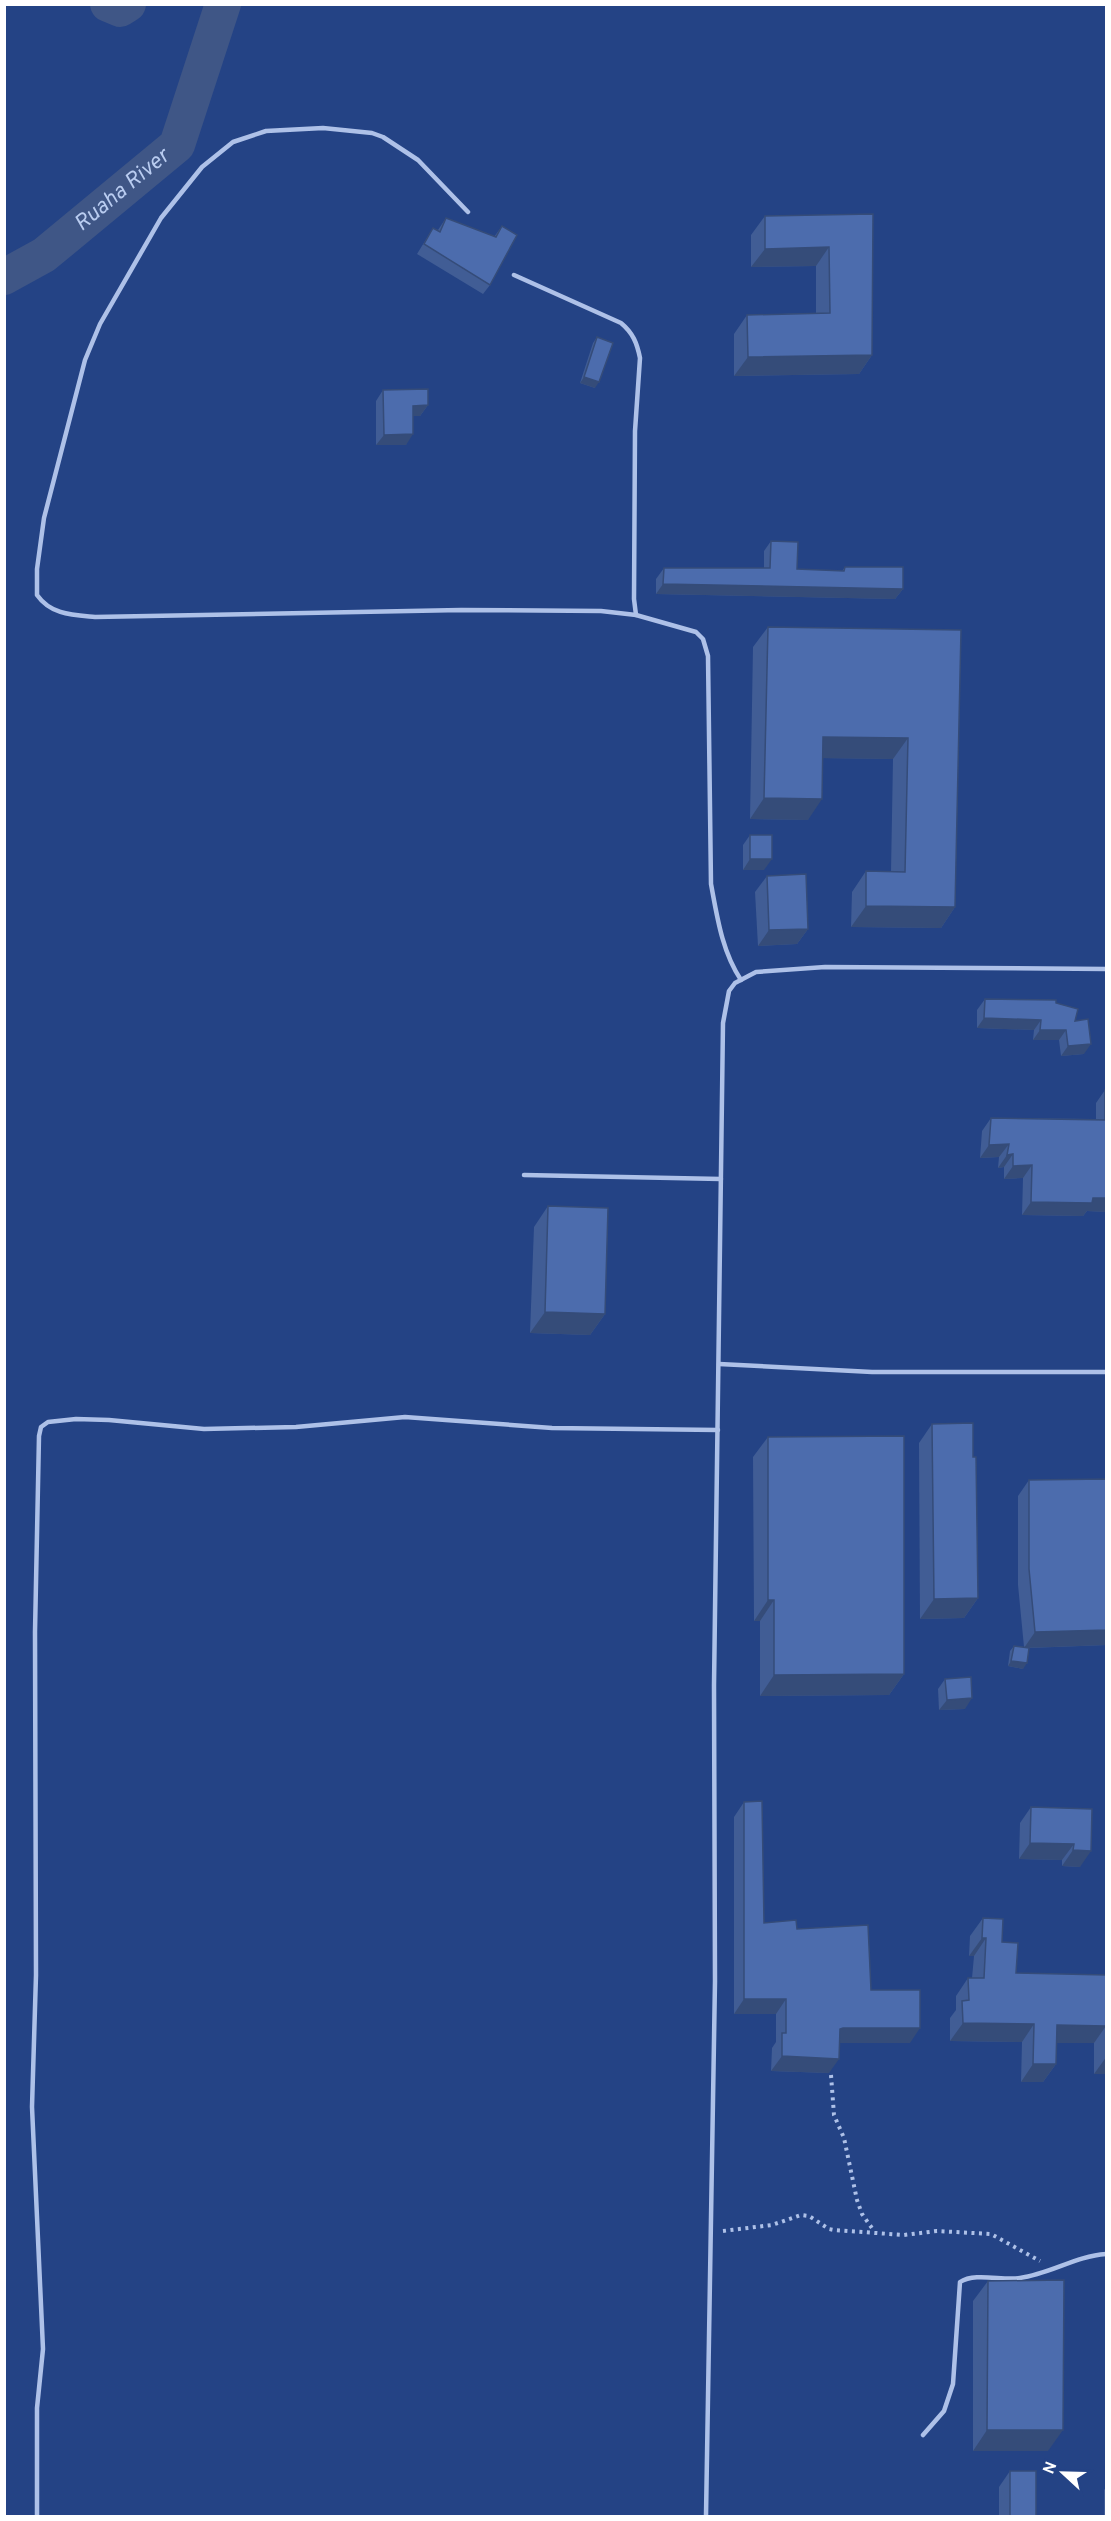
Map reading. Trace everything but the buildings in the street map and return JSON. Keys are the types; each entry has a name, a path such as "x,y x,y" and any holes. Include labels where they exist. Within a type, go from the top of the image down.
{"lane":[{"path":"468,212 418,160 383,137 372,133 323,128 267,131 233,142 202,167 161,218 100,324 85,360 72,419 44,518 37,569 37,595 49,608 61,613 95,618 125,619 240,613 601,610 636,615 696,632 703,639 708,656 711,884 716,916 729,957 741,980"},
{"path":"514,275 621,323 633,336 638,348 640,358 635,431 633,599 636,615"},
{"path":"706,2517 715,1981 713,1834 723,1023 729,991 735,983 756,972 825,967 1107,969"},
{"path":"524,1175 721,1179"},
{"path":"718,1364 872,1372 1107,1372"},
{"path":"37,2517 37,2408 43,2349 32,2107 36,1975 35,1632 41,1427 48,1422 76,1419 204,1429 258,1430 405,1417 541,1428 718,1430"},
{"path":"922,2435 944,2411 953,2384 960,2282 970,2279 1023,2278 1084,2258 1107,2254"}],"path":[{"path":"831,2075 834,2115 844,2138 857,2200 862,2214 874,2232"},
{"path":"712,2232 772,2225 801,2215 809,2216 829,2229 904,2235 937,2231 995,2235 1022,2252 1057,2268"}],"waterway":[{"name":"Ruaha River","path":"108,4 120,9 128,4"},
{"name":"Ruaha River","path":"4,277 44,255 177,145 223,4"}]}
